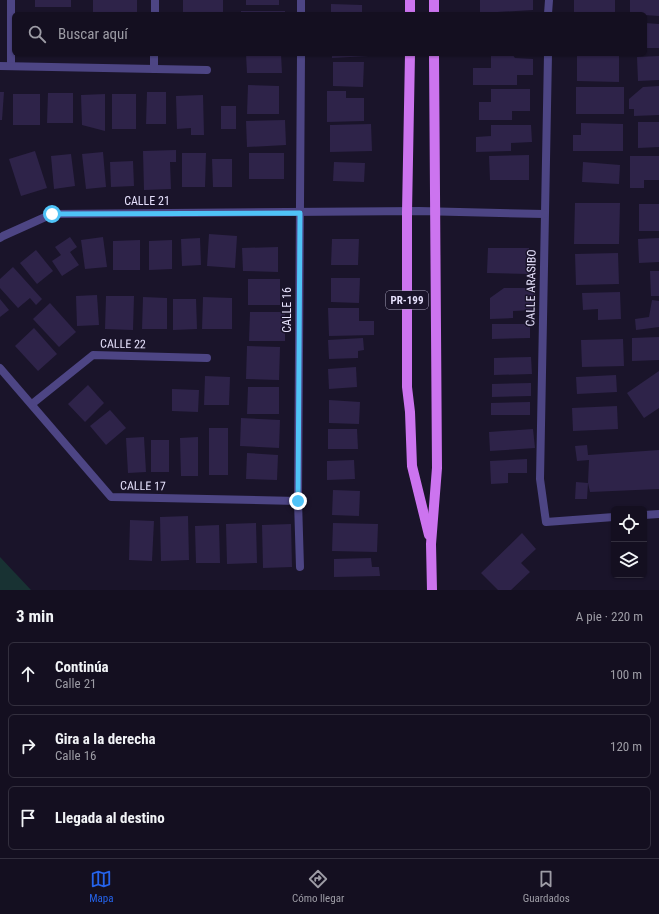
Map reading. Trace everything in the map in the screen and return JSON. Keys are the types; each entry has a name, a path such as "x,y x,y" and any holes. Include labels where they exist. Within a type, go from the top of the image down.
{"main road":[{"path":"410,0 410,12"},
{"path":"434,0 434,12"},
{"name":"PR-199","path":"410,56 407,212 407,387 410,412 412,466 431,544"},
{"name":"PR-199","path":"432,590 431,544 437,468 434,56"}],"street":[{"path":"11,66 12,0"},
{"path":"155,12 156,0"},
{"path":"301,0 301,12"},
{"path":"548,12 549,0"},
{"path":"154,56 154,69"},
{"name":"CALLE 16","path":"300,566 298,501 301,56"},
{"name":"CALLE ARASIBO","path":"548,56 540,479 546,522 611,517"},
{"path":"0,66 207,70"},
{"name":"CALLE 21","path":"0,238 52,214 407,212 544,214"},
{"name":"CALLE 22","path":"32,404 92,355 206,358"},
{"name":"CALLE 17","path":"0,368 111,498 298,501"},
{"path":"647,515 659,514"}],"green space":[{"path":"0,557 31,590 0,590"}],"building":[{"path":"35,0 71,0 71,7 35,7"},
{"path":"93,0 137,0 137,12 93,12"},
{"path":"183,0 223,0 223,12 183,12"},
{"path":"246,0 279,0 279,5 246,5"},
{"path":"480,0 533,0 533,10 480,12"},
{"path":"574,0 615,0 615,12 574,12"},
{"path":"630,0 659,0 659,16 647,15 647,12 630,12"},
{"path":"331,4 362,5 362,12 331,12"},
{"path":"241,11 285,11 285,12"},
{"path":"647,23 659,24 659,48 647,48"},
{"path":"246,56 281,56 282,73 247,73"},
{"path":"332,56 369,56 332,58"},
{"path":"491,56 514,56 515,58 533,59 533,75 517,75 517,85 473,85 473,68 491,68"},
{"path":"577,56 619,56 619,82 577,81"},
{"path":"659,56 659,80 638,81 637,57"},
{"path":"333,62 364,62 363,87 333,86"},
{"path":"248,85 279,86 279,114 247,114"},
{"path":"659,86 659,115 634,116 634,109 629,109 629,99 643,87"},
{"path":"576,87 624,87 624,114 576,114"},
{"path":"491,89 530,89 530,111 512,111 512,120 479,120 479,102 491,102"},
{"path":"327,91 346,91 346,98 364,98 364,121 327,122"},
{"path":"0,92 4,92 2,120 0,120"},
{"path":"147,92 166,92 166,124 146,124"},
{"path":"48,93 73,93 73,123 47,123"},
{"path":"13,94 40,94 40,125 13,125"},
{"path":"105,94 105,131 82,125 81,95"},
{"path":"112,94 136,94 136,129 112,129"},
{"path":"203,95 204,135 191,135 191,128 177,129 176,96"},
{"path":"221,106 236,106 236,129 221,129"},
{"path":"285,120 286,145 247,147 246,121"},
{"path":"638,122 659,122 659,147 638,148"},
{"path":"581,123 623,124 623,151 573,151 573,135 581,135"},
{"path":"371,124 372,151 330,152 330,125"},
{"path":"491,125 531,125 532,142 511,143 511,151 476,152 476,137 491,136"},
{"path":"176,150 176,162 170,162 171,189 144,190 143,151"},
{"path":"35,151 47,188 21,196 9,159"},
{"path":"103,152 106,187 86,189 82,154"},
{"path":"182,153 206,153 205,187 182,187"},
{"path":"249,153 284,153 284,179 249,179"},
{"path":"71,154 75,186 54,189 51,156"},
{"path":"529,155 529,180 490,180 489,156"},
{"path":"630,156 659,156 659,180 644,180 644,188 630,188"},
{"path":"212,159 232,159 232,187 213,187"},
{"path":"133,161 134,186 111,187 110,162"},
{"path":"334,162 365,163 364,182 333,181"},
{"path":"583,162 620,165 619,184 582,182"},
{"path":"575,203 620,203 619,244 574,244"},
{"path":"639,204 659,204 659,231 639,231"},
{"path":"209,234 237,236 235,268 207,266"},
{"path":"70,237 77,247 70,252 79,265 62,276 52,261 61,255 55,247"},
{"path":"103,237 107,267 85,269 81,240"},
{"path":"200,238 201,265 182,266 181,239"},
{"path":"659,238 659,262 639,263 638,239"},
{"path":"332,239 359,239 358,265 331,265"},
{"path":"140,240 140,270 113,270 113,241"},
{"path":"172,240 172,269 149,270 149,241"},
{"path":"278,247 278,272 243,271 242,248"},
{"path":"488,248 529,248 529,274 487,273"},
{"path":"36,250 53,271 37,284 20,263"},
{"path":"618,253 619,284 576,285 575,254"},
{"path":"13,267 42,299 36,305 30,298 18,308 0,288 0,279"},
{"path":"650,271 659,271 659,296 651,296"},
{"path":"331,278 360,278 359,303 331,302"},
{"path":"248,279 280,279 280,305 248,305"},
{"path":"504,288 535,288 536,310 513,311 513,318 490,319 490,298"},
{"path":"620,292 621,319 598,320 598,309 583,310 582,293"},
{"path":"97,295 99,325 77,326 76,296"},
{"path":"106,296 134,296 133,330 105,329"},
{"path":"143,297 167,298 167,329 142,329"},
{"path":"203,297 232,298 232,329 202,329"},
{"path":"0,299 9,310 0,317"},
{"path":"173,299 196,299 197,329 173,330"},
{"path":"652,300 659,301 659,327 636,330 635,319 649,317"},
{"path":"50,303 76,332 59,347 33,319"},
{"path":"328,308 359,308 359,321 374,321 374,335 329,336"},
{"path":"250,312 285,312 285,341 249,341"},
{"path":"492,324 530,324 530,338 492,339"},
{"path":"34,328 57,354 38,371 15,346"},
{"path":"659,337 659,360 632,361 632,338"},
{"path":"363,338 364,350 358,351 358,358 329,359 328,340"},
{"path":"623,339 624,366 582,367 581,340"},
{"path":"247,346 280,347 279,380 246,379"},
{"path":"531,357 532,374 494,375 494,358"},
{"path":"356,367 357,387 329,389 328,369"},
{"path":"659,371 659,408 644,418 627,393"},
{"path":"616,375 617,392 577,394 576,377"},
{"path":"205,376 230,377 229,405 204,405"},
{"path":"531,383 531,396 492,397 492,384"},
{"path":"88,385 104,403 85,422 68,404"},
{"path":"248,387 279,387 279,414 247,414"},
{"path":"172,389 199,390 198,412 172,411"},
{"path":"329,400 360,402 359,424 329,423"},
{"path":"530,402 530,415 491,415 491,403"},
{"path":"617,406 618,429 573,431 572,408"},
{"path":"110,410 126,428 106,445 90,426"},
{"path":"241,418 280,420 279,448 240,446"},
{"path":"209,428 228,428 228,475 209,475"},
{"path":"328,429 357,429 358,449 328,449"},
{"path":"533,429 535,448 490,451 489,432"},
{"path":"144,437 146,472 128,473 126,438"},
{"path":"198,437 198,476 181,476 180,438"},
{"path":"151,440 169,440 169,472 151,472"},
{"path":"587,445 588,455 659,450 659,489 590,492 588,483 589,460 577,461 575,446"},
{"path":"247,453 278,455 277,480 246,479"},
{"path":"527,459 527,473 508,473 508,483 491,484 490,461"},
{"path":"354,460 355,479 327,480 327,461"},
{"path":"576,482 588,483 587,499 575,499"},
{"path":"333,490 360,491 359,516 332,515"},
{"path":"188,516 189,560 161,561 160,517"},
{"path":"130,520 154,521 152,561 129,560"},
{"path":"256,523 257,563 227,564 226,524"},
{"path":"333,523 378,524 377,552 332,551"},
{"path":"291,524 292,567 263,568 262,525"},
{"path":"219,525 220,563 196,563 195,526"},
{"path":"522,533 536,549 521,563 530,572 511,590 498,590 481,573"},
{"path":"371,558 372,567 379,567 380,576 334,577 334,559"}],"route":[{"path":"52,214 300,213 298,501"}]}
